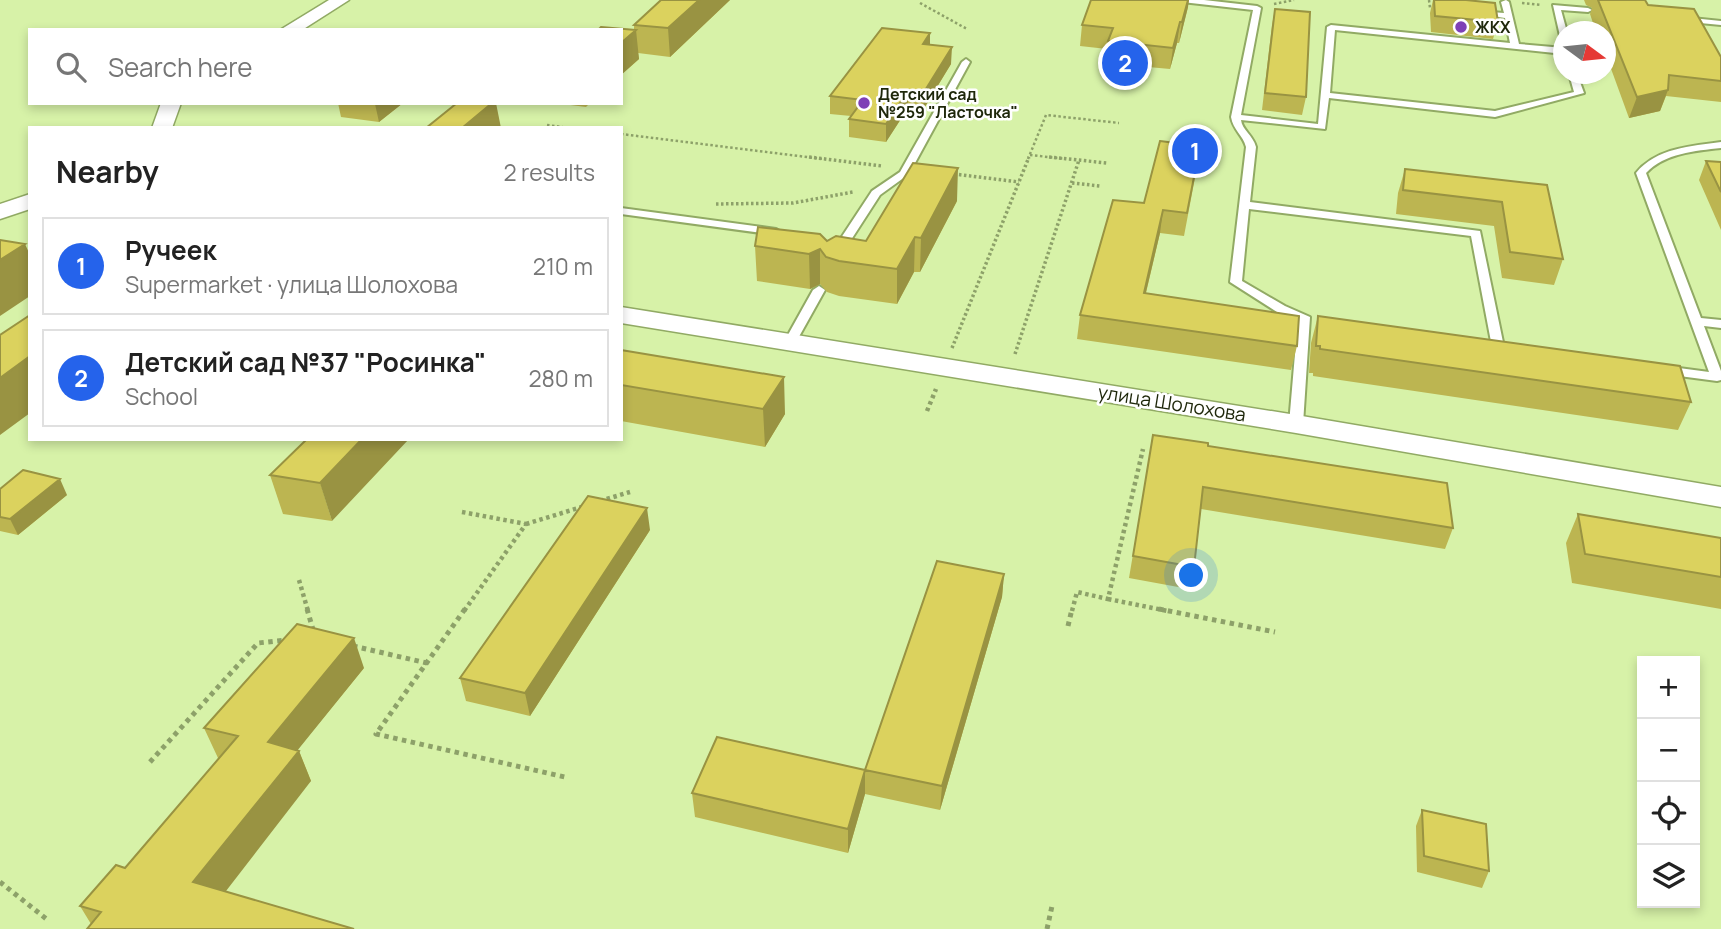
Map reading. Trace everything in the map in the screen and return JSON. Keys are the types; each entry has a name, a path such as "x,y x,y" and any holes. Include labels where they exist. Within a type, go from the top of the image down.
{"street":[{"path":"292,28 341,0"},
{"path":"163,126 170,105"},
{"path":"0,212 28,202"},
{"name":"улица Шолохова","path":"623,315 1296,424 1721,497"}],"lane":[{"path":"1182,0 1257,8 1236,117 1237,127 1249,138 1251,148 1236,282 1281,309 1310,318 1296,424"},
{"path":"1556,7 1569,0"},
{"path":"1506,2 1515,46"},
{"path":"1429,4 1508,16"},
{"path":"1556,7 1588,10"},
{"path":"1556,7 1559,21"},
{"path":"1672,18 1721,23"},
{"path":"1236,117 1322,127 1331,27 1553,50"},
{"path":"831,240 842,246 881,187 898,180 907,169 966,62"},
{"path":"1325,95 1495,114 1578,93 1576,84"},
{"path":"1648,368 1717,377 1641,173 1647,165 1675,154 1721,145"},
{"path":"1245,205 1476,233 1491,346 1511,349"},
{"path":"623,211 791,234"},
{"path":"790,342 819,290"},
{"path":"1696,321 1721,324"}],"path":[{"path":"920,3 967,29"},
{"path":"927,411 1046,115 1119,123"},
{"path":"547,125 554,126"},
{"path":"623,134 1019,182"},
{"path":"1030,155 1107,163"},
{"path":"1015,354 1079,160"},
{"path":"1072,183 1100,186"},
{"path":"708,204 793,203 881,187"},
{"path":"1108,599 1143,449"},
{"path":"463,512 526,524 630,492"},
{"path":"526,524 376,734 565,777"},
{"path":"299,580 315,637 304,639"},
{"path":"1068,626 1077,592 1275,632"},
{"path":"150,762 258,643 292,640"},
{"path":"340,643 427,663"},
{"path":"0,882 49,921"},
{"path":"1046,929 1052,906"}],"building":[{"path":"661,0 699,0 668,28 634,25"},
{"path":"1091,0 1188,0 1173,48 1108,41 1113,28 1082,25"},
{"path":"1434,0 1495,3 1498,22 1435,16"},
{"path":"1598,0 1645,0 1648,5 1694,9 1721,57 1721,81 1669,75 1668,90 1637,97 1616,45 1616,21 1606,21"},
{"path":"1275,9 1310,12 1306,97 1265,93"},
{"path":"882,28 930,33 923,44 952,47 924,92 908,91 886,124 849,119 863,100 830,96"},
{"path":"623,29 636,30 623,41"},
{"path":"455,105 490,105 464,126 428,126"},
{"path":"1160,141 1200,146 1187,213 1163,210 1144,293 1299,316 1297,346 1080,315 1113,200 1144,203"},
{"path":"1706,161 1721,162 1721,192"},
{"path":"913,163 958,168 921,238 915,237 897,269 839,261 826,257 820,249 809,254 755,246 758,227 820,234 827,241 836,236 866,241"},
{"path":"1405,169 1547,185 1563,259 1510,252 1502,202 1403,190"},
{"path":"0,240 25,244 0,260"},
{"path":"28,316 28,357 0,378 0,335"},
{"path":"1318,316 1680,366 1691,402 1320,349 1320,346 1316,346"},
{"path":"623,350 784,377 763,409 623,385"},
{"path":"1153,435 1447,483 1453,528 1203,487 1194,567 1133,556"},
{"path":"305,441 360,441 320,483 270,475"},
{"path":"23,470 60,479 10,519 0,517 0,489"},
{"path":"588,496 647,508 525,693 460,678"},
{"path":"1578,514 1721,538 1721,577 1585,554"},
{"path":"937,561 1004,574 942,786 865,770"},
{"path":"297,624 354,638 268,742 299,751 193,882 354,929 87,929 101,912 80,906 116,865 125,868 238,736 204,728"},
{"path":"717,737 865,770 848,829 692,793"},
{"path":"1422,810 1486,824 1489,871 1424,856"}],"place":[{"name":"ЖКХ","path":"1461,27"},
{"name":"Детский сад №37 \"Росинка\"","path":"1125,63"},
{"name":"Детский сад №259 \"Ласточка\"","path":"864,103"},
{"name":"Ручеек","path":"1195,151"}]}
